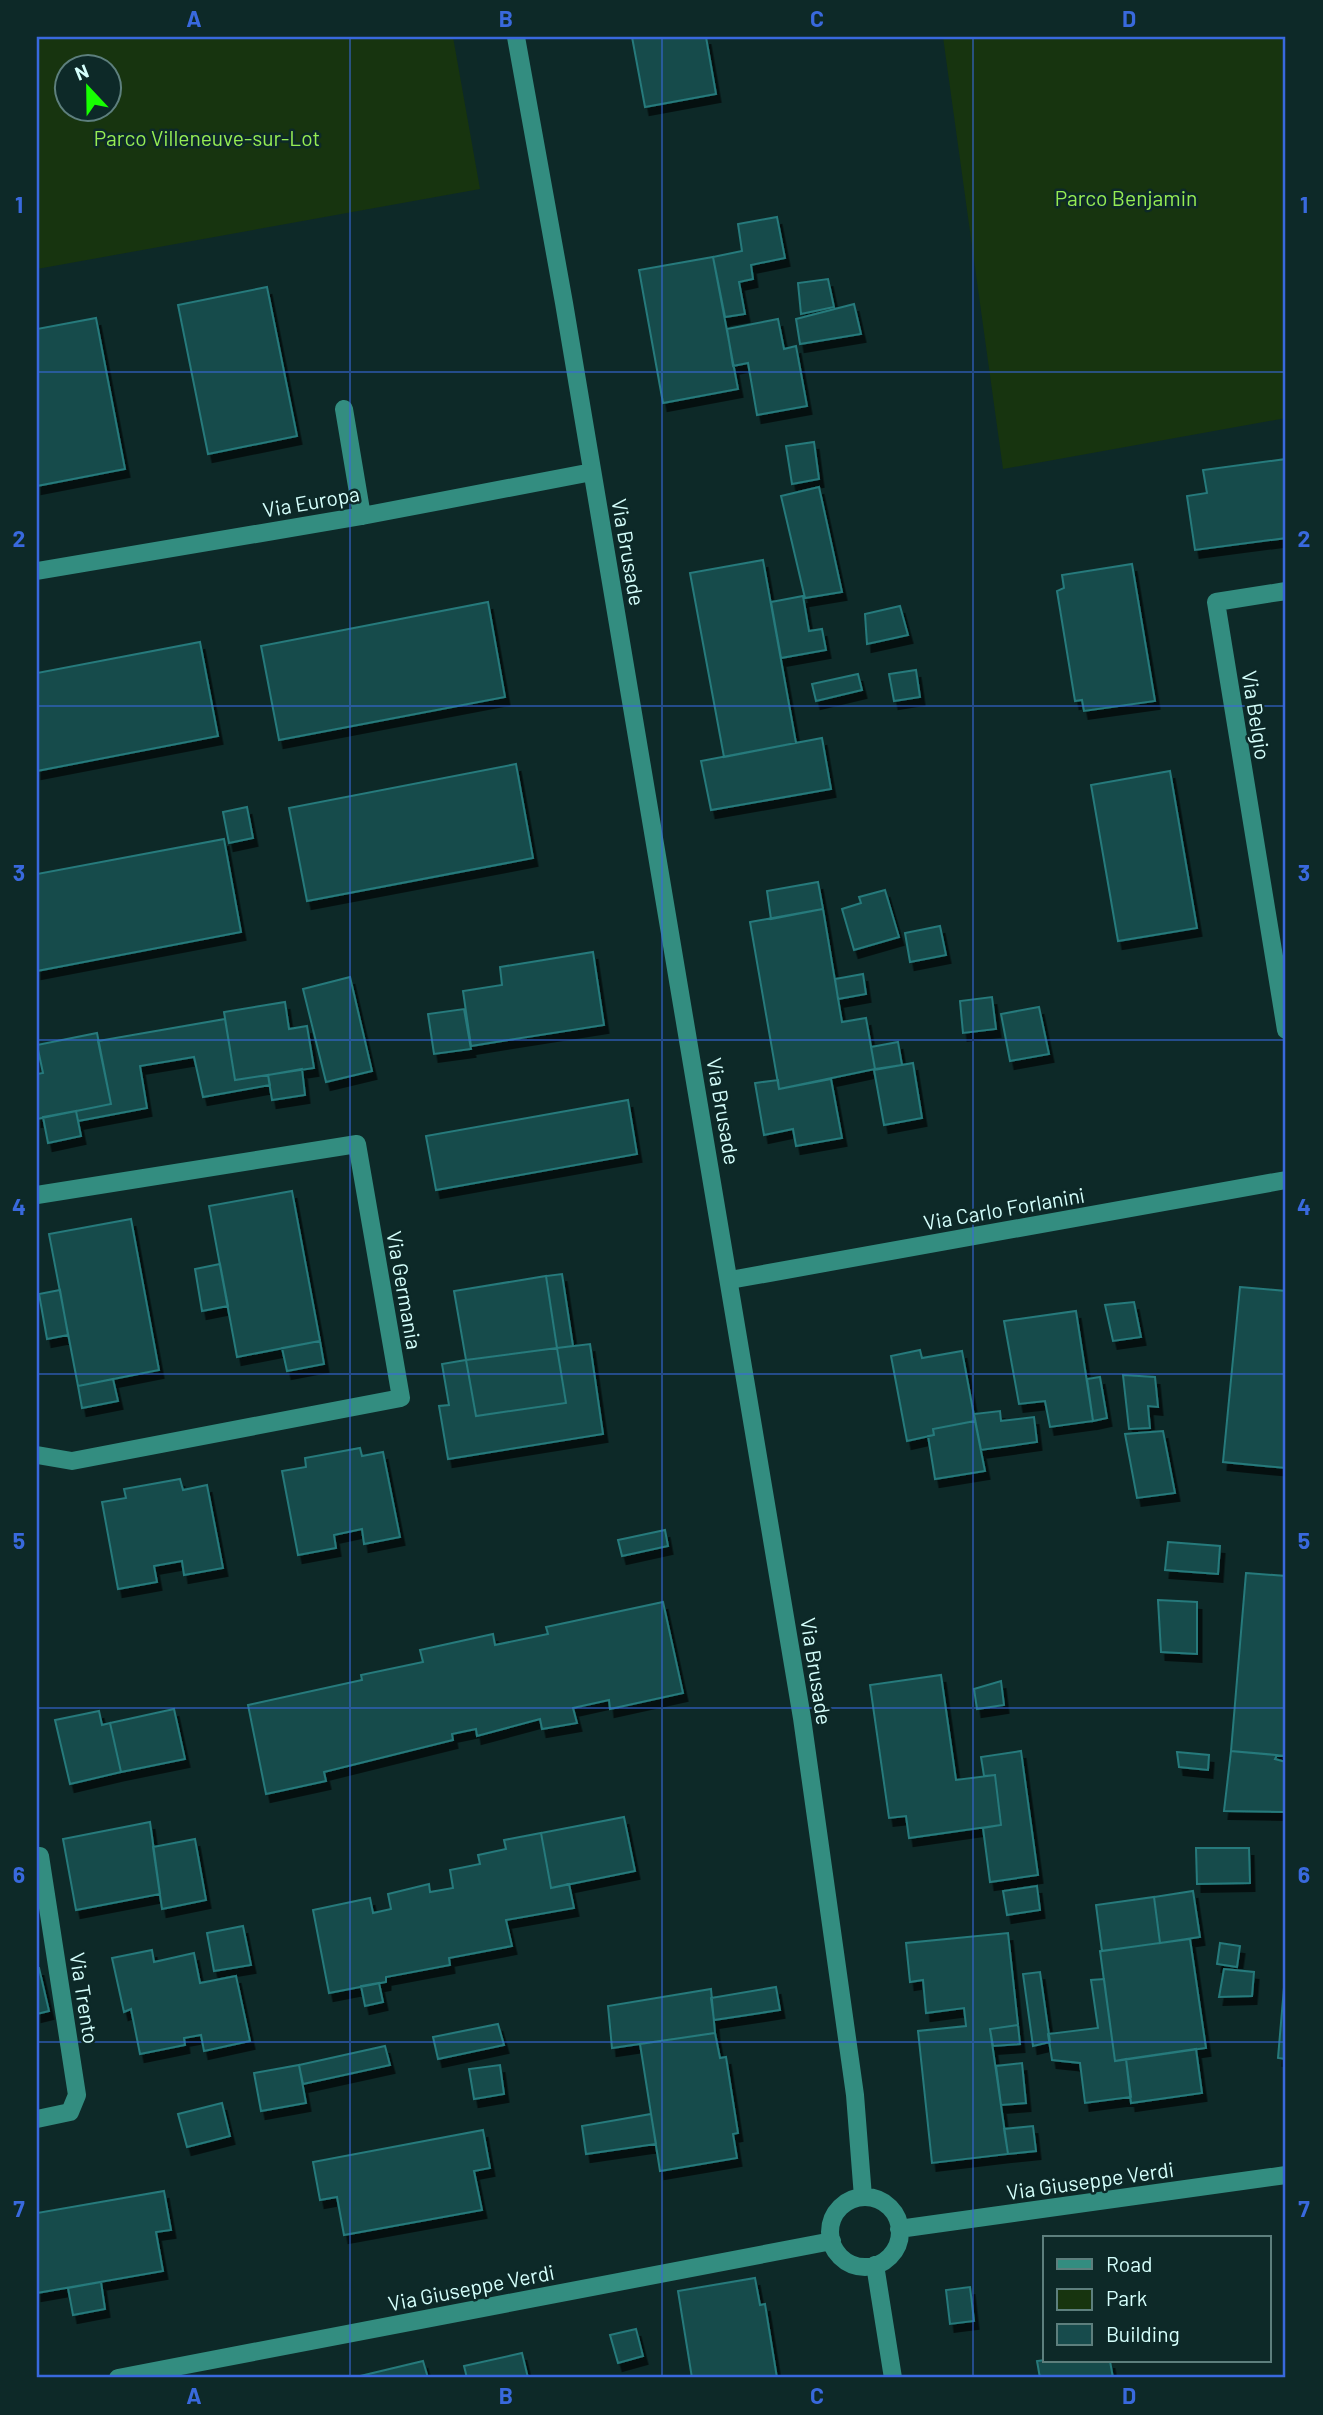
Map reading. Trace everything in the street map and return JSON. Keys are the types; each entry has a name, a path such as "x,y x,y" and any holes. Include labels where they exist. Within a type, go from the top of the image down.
{"street":[{"name":"Via Brusade","path":"516,37 730,1280 802,1718 855,2095 863,2197"},
{"path":"344,409 362,516"},
{"name":"Via Europa","path":"37,570 362,516 592,472"},
{"name":"Via Belgio","path":"1286,591 1216,602 1286,1030"},
{"name":"Via Germania","path":"37,1195 357,1144 401,1398 72,1461 37,1455"},
{"name":"Via Carlo Forlanini","path":"730,1280 1286,1180"},
{"name":"Via Trento","path":"37,2119 70,2112 77,2095 40,1856"},
{"name":"Via Giuseppe Verdi","path":"900,2229 1286,2175"},
{"path":"863,2197 887,2204 894,2212 900,2229 893,2253 875,2265 860,2267 849,2263 839,2255 832,2241 832,2221 837,2211 845,2203 863,2197"},
{"name":"Via Giuseppe Verdi","path":"118,2378 832,2241"},
{"path":"875,2265 893,2378"}],"green space":[{"name":"Parco Villeneuve-sur-Lot","path":"37,37 453,37 480,189 37,269"},
{"name":"Parco Benjamin","path":"943,37 1286,37 1286,418 1003,469"}],"building":[{"path":"632,37 706,37 716,94 645,107"},
{"path":"777,217 785,258 751,265 753,279 739,282 745,314 725,317 713,257 742,251 738,224"},
{"path":"713,257 738,389 663,403 639,270"},
{"path":"828,279 834,307 801,314 798,283"},
{"path":"267,287 297,436 208,454 178,305"},
{"path":"854,304 861,334 800,344 796,319"},
{"path":"96,318 125,469 37,486 37,329"},
{"path":"778,319 784,349 796,346 807,406 757,415 748,363 733,366 727,329"},
{"path":"814,442 819,479 792,484 786,446"},
{"path":"1286,459 1286,538 1195,550 1187,496 1207,493 1203,470"},
{"path":"819,487 842,592 805,598 781,496"},
{"path":"763,560 796,743 724,757 690,573"},
{"path":"1132,564 1155,701 1084,711 1082,700 1075,701 1057,591 1064,588 1062,575"},
{"path":"803,596 809,631 822,629 826,650 781,658 771,602"},
{"path":"488,602 505,697 279,740 261,646"},
{"path":"900,606 908,635 867,644 865,614"},
{"path":"200,642 218,736 37,771 37,673"},
{"path":"916,670 920,697 894,701 889,674"},
{"path":"858,674 862,690 816,701 812,684"},
{"path":"822,738 831,789 711,810 701,761"},
{"path":"516,764 533,858 307,901 289,808"},
{"path":"1170,771 1197,928 1118,941 1091,785"},
{"path":"247,807 253,838 229,843 223,812"},
{"path":"224,839 241,932 37,971 37,874"},
{"path":"818,882 823,909 771,919 767,891"},
{"path":"885,890 899,937 854,950 842,909 861,903 859,897"},
{"path":"823,909 842,1022 866,1018 875,1069 779,1089 750,922"},
{"path":"940,926 946,955 910,962 905,933"},
{"path":"593,952 604,1025 471,1046 463,991 502,985 500,967"},
{"path":"863,974 866,994 838,999 835,979"},
{"path":"350,977 372,1071 326,1082 303,989"},
{"path":"992,997 996,1029 963,1033 960,1001"},
{"path":"285,1002 289,1029 307,1026 314,1068 235,1080 224,1012"},
{"path":"1039,1007 1049,1054 1010,1061 1001,1014"},
{"path":"464,1009 471,1049 434,1054 428,1014"},
{"path":"225,1019 235,1080 268,1075 270,1085 203,1097 194,1057 140,1066 147,1108 78,1121 76,1111 111,1104 98,1041"},
{"path":"97,1033 111,1104 37,1119 37,1074 43,1073 37,1045"},
{"path":"898,1042 902,1065 875,1069 871,1047"},
{"path":"913,1063 922,1118 884,1125 874,1070"},
{"path":"302,1069 305,1095 272,1100 268,1075"},
{"path":"831,1079 842,1138 796,1146 793,1129 764,1135 755,1083 778,1080 779,1089"},
{"path":"628,1100 637,1154 436,1190 426,1136"},
{"path":"76,1111 81,1136 48,1143 43,1117"},
{"path":"292,1191 320,1341 237,1357 209,1206"},
{"path":"131,1219 159,1370 78,1386 49,1234"},
{"path":"220,1264 228,1306 202,1311 195,1269"},
{"path":"562,1274 573,1346 557,1348 546,1276"},
{"path":"546,1276 557,1348 466,1360 454,1291"},
{"path":"1240,1287 1286,1291 1286,1468 1223,1462"},
{"path":"60,1290 68,1335 47,1339 39,1294"},
{"path":"1134,1302 1141,1337 1113,1341 1105,1305"},
{"path":"1076,1311 1093,1421 1050,1427 1045,1401 1019,1404 1004,1321"},
{"path":"320,1341 324,1364 287,1371 282,1348"},
{"path":"590,1344 603,1434 448,1459 439,1406 449,1405 442,1364 466,1360 476,1416 566,1403 557,1348"},
{"path":"557,1348 566,1403 476,1416 466,1360"},
{"path":"920,1350 922,1358 962,1351 975,1421 933,1429 934,1435 907,1441 891,1356"},
{"path":"1123,1375 1155,1377 1158,1407 1148,1406 1150,1428 1129,1429"},
{"path":"1100,1377 1107,1418 1093,1421 1087,1379"},
{"path":"113,1379 118,1401 82,1408 78,1386"},
{"path":"1000,1411 1001,1421 1034,1417 1037,1442 981,1450 974,1414"},
{"path":"975,1421 985,1471 935,1479 928,1436 934,1435 933,1429"},
{"path":"1163,1431 1175,1493 1137,1498 1125,1434"},
{"path":"360,1448 362,1456 383,1452 400,1537 364,1544 362,1529 334,1535 336,1548 298,1555 282,1471 306,1467 305,1458"},
{"path":"180,1479 183,1490 207,1485 223,1568 184,1575 182,1561 154,1566 157,1582 118,1589 102,1502 126,1498 124,1489"},
{"path":"665,1530 668,1546 622,1556 618,1540"},
{"path":"1168,1542 1220,1546 1218,1574 1165,1570"},
{"path":"1246,1573 1286,1576 1286,1756 1231,1751"},
{"path":"1158,1600 1197,1602 1197,1654 1161,1652"},
{"path":"663,1602 683,1693 610,1709 609,1700 573,1708 577,1723 542,1729 540,1719 477,1736 476,1729 452,1734 453,1740 324,1772 326,1781 266,1794 248,1705 362,1680 361,1675 423,1662 420,1650 493,1634 495,1645 548,1634 546,1627"},
{"path":"941,1675 956,1780 995,1775 1001,1825 909,1838 906,1816 889,1818 870,1685"},
{"path":"1001,1681 1004,1705 977,1709 974,1689"},
{"path":"174,1709 185,1759 121,1772 110,1723"},
{"path":"99,1711 102,1725 110,1723 121,1772 70,1784 55,1720"},
{"path":"1021,1751 1038,1875 990,1882 983,1828 1001,1825 995,1775 984,1776 981,1757"},
{"path":"1231,1751 1277,1755 1275,1759 1286,1762 1286,1812 1224,1811"},
{"path":"1177,1752 1209,1755 1208,1770 1179,1767"},
{"path":"624,1817 635,1871 551,1888 541,1833"},
{"path":"150,1822 160,1894 76,1910 63,1839"},
{"path":"541,1833 551,1888 569,1884 574,1908 506,1920 512,1946 449,1958 450,1965 386,1977 386,1982 329,1993 313,1910 370,1898 373,1913 391,1909 388,1894 429,1884 430,1892 453,1888 450,1870 480,1864 478,1855 506,1849 504,1840"},
{"path":"195,1839 206,1900 162,1909 153,1847"},
{"path":"1196,1848 1249,1848 1250,1883 1197,1884"},
{"path":"1037,1886 1040,1910 1007,1915 1003,1891"},
{"path":"1193,1891 1200,1937 1160,1943 1154,1897"},
{"path":"1154,1897 1160,1943 1102,1951 1096,1905"},
{"path":"243,1926 251,1965 214,1971 207,1933"},
{"path":"1008,1933 1018,2025 990,2029 1008,2154 932,2163 918,2031 966,2026 964,2008 926,2013 923,1980 910,1982 906,1943"},
{"path":"1190,1939 1206,2048 1115,2061 1100,1951"},
{"path":"1220,1943 1240,1946 1237,1967 1217,1964"},
{"path":"152,1950 154,1962 194,1953 200,1983 236,1976 250,2041 204,2051 201,2035 184,2038 185,2045 140,2054 131,2009 124,2012 112,1958"},
{"path":"1286,1964 1286,2059 1278,2058"},
{"path":"37,1968 49,2011 37,2014"},
{"path":"1224,1969 1254,1972 1252,1996 1219,1997"},
{"path":"1040,1972 1050,2042 1033,2046 1023,1974"},
{"path":"1104,1979 1115,2061 1126,2059 1131,2097 1085,2103 1080,2063 1052,2060 1048,2034 1098,2028 1091,1980"},
{"path":"379,1983 383,2002 365,2006 361,1986"},
{"path":"776,1987 780,2010 714,2020 711,1998"},
{"path":"711,1989 715,2033 612,2048 608,2006"},
{"path":"498,2024 504,2045 438,2059 433,2037"},
{"path":"1018,2025 1020,2044 993,2046 990,2029"},
{"path":"715,2033 720,2058 726,2057 738,2133 733,2134 737,2158 660,2171 640,2044"},
{"path":"385,2046 390,2065 303,2084 299,2065"},
{"path":"1196,2049 1202,2093 1131,2103 1126,2059"},
{"path":"1022,2063 1026,2103 1001,2105 996,2066"},
{"path":"299,2065 306,2103 261,2111 254,2073"},
{"path":"500,2065 504,2094 474,2099 469,2069"},
{"path":"222,2103 230,2136 187,2147 178,2114"},
{"path":"651,2114 656,2144 586,2154 582,2126"},
{"path":"1033,2126 1036,2151 1008,2154 1004,2129"},
{"path":"483,2130 490,2168 474,2171 482,2210 344,2235 337,2197 320,2200 313,2162"},
{"path":"164,2191 171,2230 156,2232 163,2271 37,2293 37,2213"},
{"path":"755,2278 760,2305 765,2304 777,2378 692,2378 678,2291"},
{"path":"101,2282 105,2309 73,2315 68,2288"},
{"path":"970,2287 974,2321 950,2324 946,2290"},
{"path":"636,2329 643,2356 618,2363 610,2335"},
{"path":"522,2353 528,2378 467,2378 464,2366"},
{"path":"423,2361 428,2378 356,2377"},
{"path":"1037,2361 1110,2362 1113,2378 1040,2378"}]}
